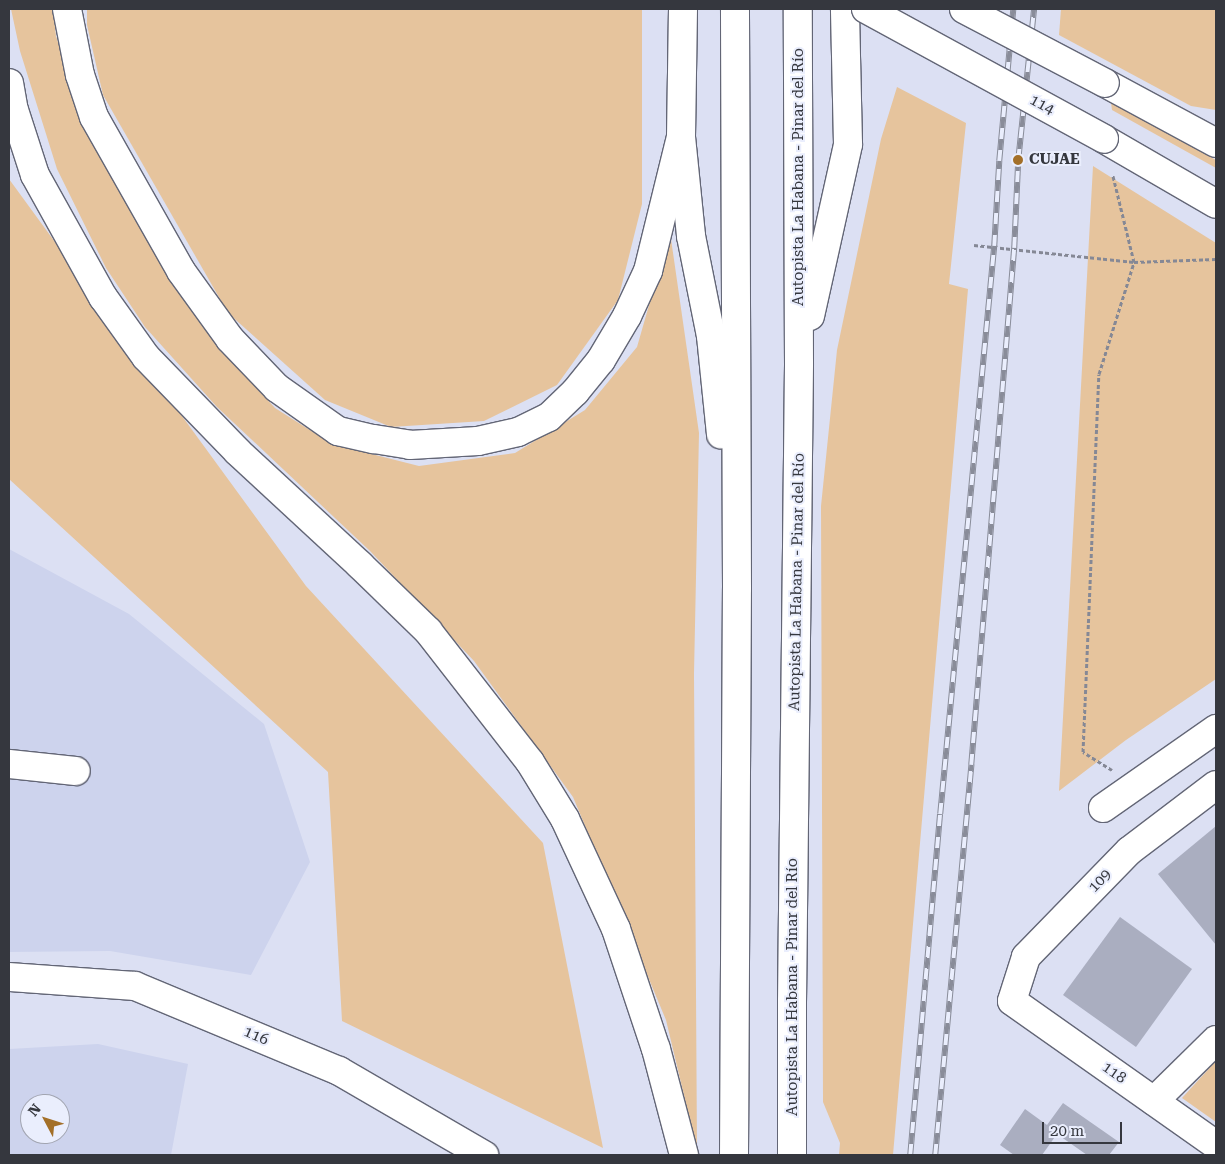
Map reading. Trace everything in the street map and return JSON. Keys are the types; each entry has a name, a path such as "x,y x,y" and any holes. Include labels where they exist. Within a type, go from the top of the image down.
{"main road":[{"path":"67,9 80,75 94,116 181,271 230,339 277,388 338,431 374,439 410,445 478,441 518,432 549,417 575,392 602,360 627,316 648,271 681,137"},
{"path":"683,9 681,137 691,236 711,336 737,588"},
{"path":"734,1155 737,588 735,9"},
{"name":"Autopista La Habana - Pinar del Río","path":"792,1155 792,1002 800,363 798,9"},
{"path":"800,363 848,144 845,9"},
{"name":"114","path":"866,9 1104,139 1213,202"},
{"path":"964,9 1178,121 1216,143"},
{"path":"9,83 14,110 36,175 102,297 146,357 238,452 428,631 530,762 564,819 616,929 656,1048 684,1155"},
{"path":"1178,121 1216,131"},
{"path":"1103,808 1216,729"},
{"path":"9,764 76,771"},
{"name":"109","path":"1012,1001 1026,957 1129,851 1216,785"},
{"name":"116","path":"9,977 135,986 339,1071 484,1155"},
{"name":"118","path":"1012,1001 1216,1145"},
{"path":"1154,1101 1216,1040"}],"path":[{"path":"1104,139 1134,262 1098,374 1083,752 1136,784"},
{"path":"974,245 1134,262 1216,259"}],"shaded area":[{"path":"11,9 53,9 56,36 87,131 156,253 225,354 275,408 332,444 419,466 515,453 585,410 637,347 670,232 699,433 694,674 697,1150 666,1020 573,797 474,661 370,551 217,407 145,327 106,268 57,169 20,51"},
{"path":"87,9 642,9 642,204 618,300 557,385 484,421 391,427 325,400 228,313 103,95 87,25"},
{"path":"1061,9 1216,9 1216,110 1191,106 1059,35"},
{"path":"897,87 966,123 949,284 968,289 893,1155 839,1155 840,1143 823,1102 821,506 837,350 881,139"},
{"path":"1111,103 1216,160 1216,168 1112,110"},
{"path":"1093,166 1216,243 1216,679 1126,740 1059,791"},
{"path":"9,179 306,586 543,843 603,1148 342,1021 328,772 9,479"},
{"path":"9,549 129,614 264,724 310,862 251,975 110,951 9,952"},
{"path":"98,1044 188,1064 171,1155 9,1155 9,1049"},
{"path":"1216,1061 1216,1122 1182,1098"}],"building":[{"path":"1216,826 1216,945 1158,874"},
{"path":"1120,917 1192,969 1136,1047 1063,995"},
{"path":"1063,1103 1119,1142 1109,1155 1087,1155 1057,1134 1042,1155 1014,1155 1000,1145 1025,1109 1047,1125"}],"railway":[{"path":"910,1155 940,814 994,246 999,161 1013,9"},
{"path":"935,1155 971,765 1014,248 1018,160 1034,9"}],"place":[{"name":"CUJAE","path":"1018,160"}]}
